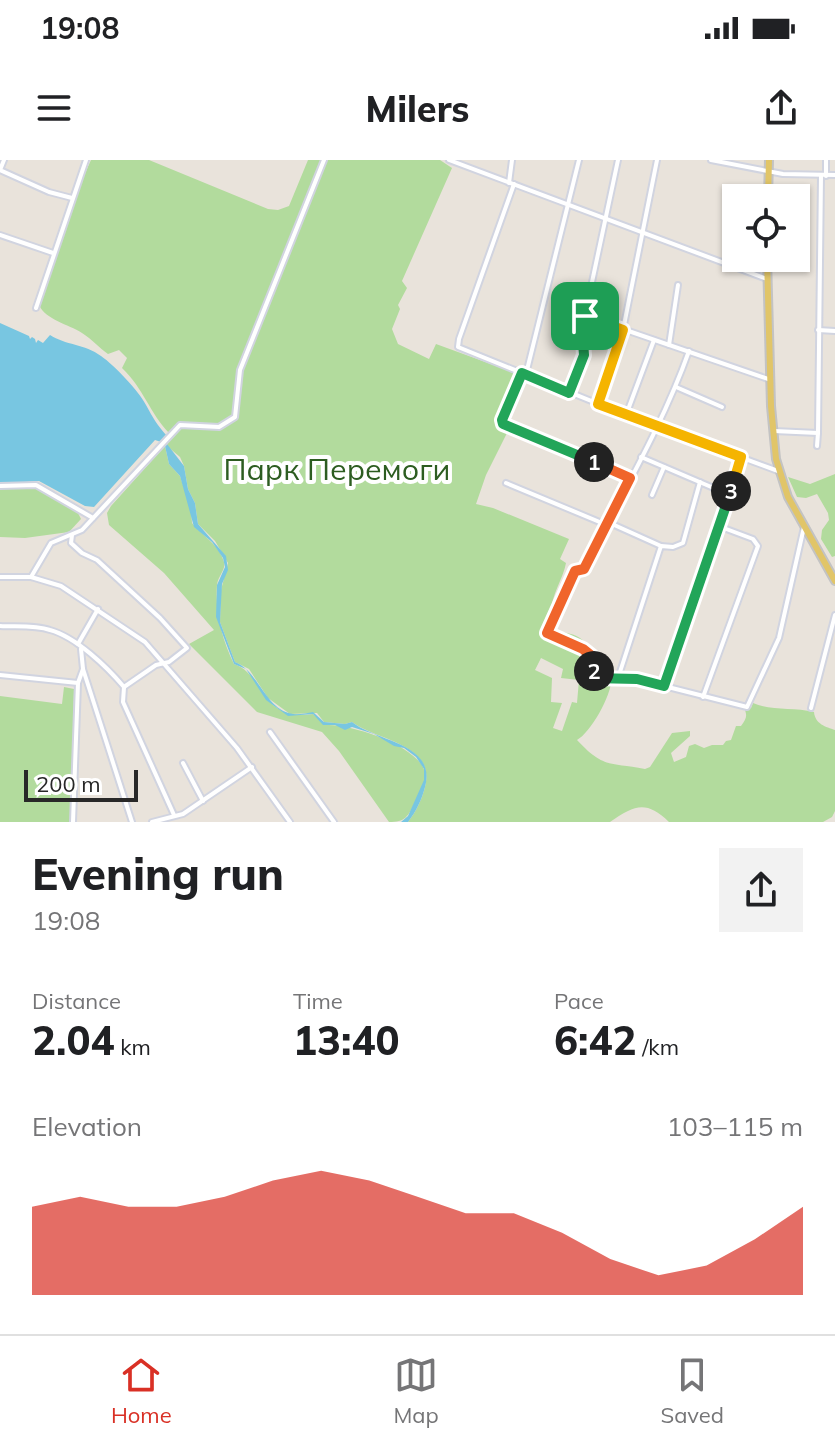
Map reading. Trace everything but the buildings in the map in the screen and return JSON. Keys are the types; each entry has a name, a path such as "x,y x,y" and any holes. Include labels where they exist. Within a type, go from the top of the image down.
{"main road":[{"path":"769,160 769,184"},
{"path":"767,272 773,431 778,471 788,497 835,581"}],"street":[{"path":"4,160 0,170 49,192 72,198"},
{"path":"36,308 86,160"},
{"path":"31,577 51,543 82,530 180,425 219,427 235,417 240,370 324,160"},
{"path":"449,160 767,279"},
{"path":"512,160 511,184 457,346 569,393 778,471"},
{"path":"579,160 524,374 502,420 503,424 630,478"},
{"path":"569,393 584,355 582,329 618,160"},
{"path":"598,404 623,330 657,160"},
{"path":"711,160 769,171 835,175"},
{"path":"817,446 818,330 826,160"},
{"path":"0,235 53,253"},
{"path":"669,345 678,285"},
{"path":"585,316 771,380"},
{"path":"818,330 835,331"},
{"path":"626,415 654,340"},
{"path":"689,351 676,387 641,457 584,569 575,571 547,633 583,649 593,657 592,678 637,679 747,707 779,638 804,527"},
{"path":"676,387 722,407"},
{"path":"773,431 818,433"},
{"path":"641,457 730,495"},
{"path":"664,686 721,527 741,457"},
{"path":"652,495 664,467"},
{"path":"506,483 661,546 673,547 683,543 700,482"},
{"path":"0,486 36,485 93,518"},
{"path":"703,697 758,546 753,539 721,527"},
{"path":"72,535 71,543 75,547 97,560 160,618 187,648 124,687"},
{"path":"618,678 661,546"},
{"path":"0,577 31,577 61,586 145,642 252,767 290,822"},
{"path":"98,609 80,646 83,669 132,822"},
{"path":"811,708 835,615"},
{"path":"0,626 50,629 96,658 124,687 123,702 174,815"},
{"path":"73,822 78,683 83,669"},
{"path":"0,675 78,683"},
{"path":"270,732 334,822"},
{"path":"183,763 203,801"},
{"path":"152,822 183,814 252,767"},
{"path":"183,814 187,822"}],"green space":[{"name":"Парк Перемоги","path":"91,160 149,160 268,209 278,210 289,206 308,160 440,160 452,168 402,281 407,288 398,305 400,309 392,329 398,344 429,359 436,344 518,374 499,424 508,431 486,475 476,504 569,539 560,559 566,563 552,605 552,618 544,630 580,638 589,650 592,672 611,675 601,710 589,729 577,740 601,760 645,769 650,767 672,733 690,731 690,736 671,753 674,762 686,757 689,746 695,744 704,748 723,745 731,740 736,726 741,726 744,721 744,708 751,708 753,703 814,712 819,722 835,730 835,811 832,817 823,822 669,822 654,810 640,807 610,822 408,822 425,787 426,773 422,761 414,753 352,722 324,722 317,713 290,714 268,698 249,669 235,662 220,622 221,590 228,563 215,541 198,524 184,466 180,457 167,446 169,433 122,368 127,358 119,350 108,354 82,333 47,314 39,305","holes":["541,658 563,669 561,678 579,680 577,703 572,702 562,731 553,728 562,703 551,702 552,678 535,670"]},
{"path":"165,446 169,464 180,476 191,509 192,523 215,546 224,562 217,585 217,606 234,664 244,670 273,705 282,711 295,715 313,714 326,725 366,732 411,754 420,763 425,777 419,796 402,820 389,822 322,732 257,712 189,644 214,630 164,573 109,525 107,513 111,506"},
{"path":"835,474 835,556 832,557 821,539 822,530 829,520 828,513 817,494 797,497 788,477 810,484"},
{"path":"0,489 39,489 78,513 81,519 69,532 25,538 0,537"},
{"path":"64,687 74,689 71,822 0,822 0,696 62,704"}],"water":[{"path":"0,323 30,339 32,337 36,343 38,340 43,343 50,335 101,356 143,399 167,436 161,442 155,440 94,507 85,506 39,481 0,484"},
{"path":"167,444 184,466 198,524 226,556 228,570 222,584 220,622 235,662 245,669 234,664 216,617 217,585 225,567 223,558 212,542 194,527 180,476 169,464"},
{"path":"247,670 283,711 295,714 313,712 324,722 352,722 414,752 426,772 425,787 408,822 401,822 408,816 424,780 424,769 416,757 374,734 352,727 345,730 335,725 323,725 313,714 288,716 266,700"}],"route":[{"path":"585,316 623,330 598,404 741,457 721,527 664,686 637,679 592,678 593,657 583,649 547,633 575,571 584,569 630,478 503,424 502,420 522,373 569,393 584,355 582,329 585,316"}]}
